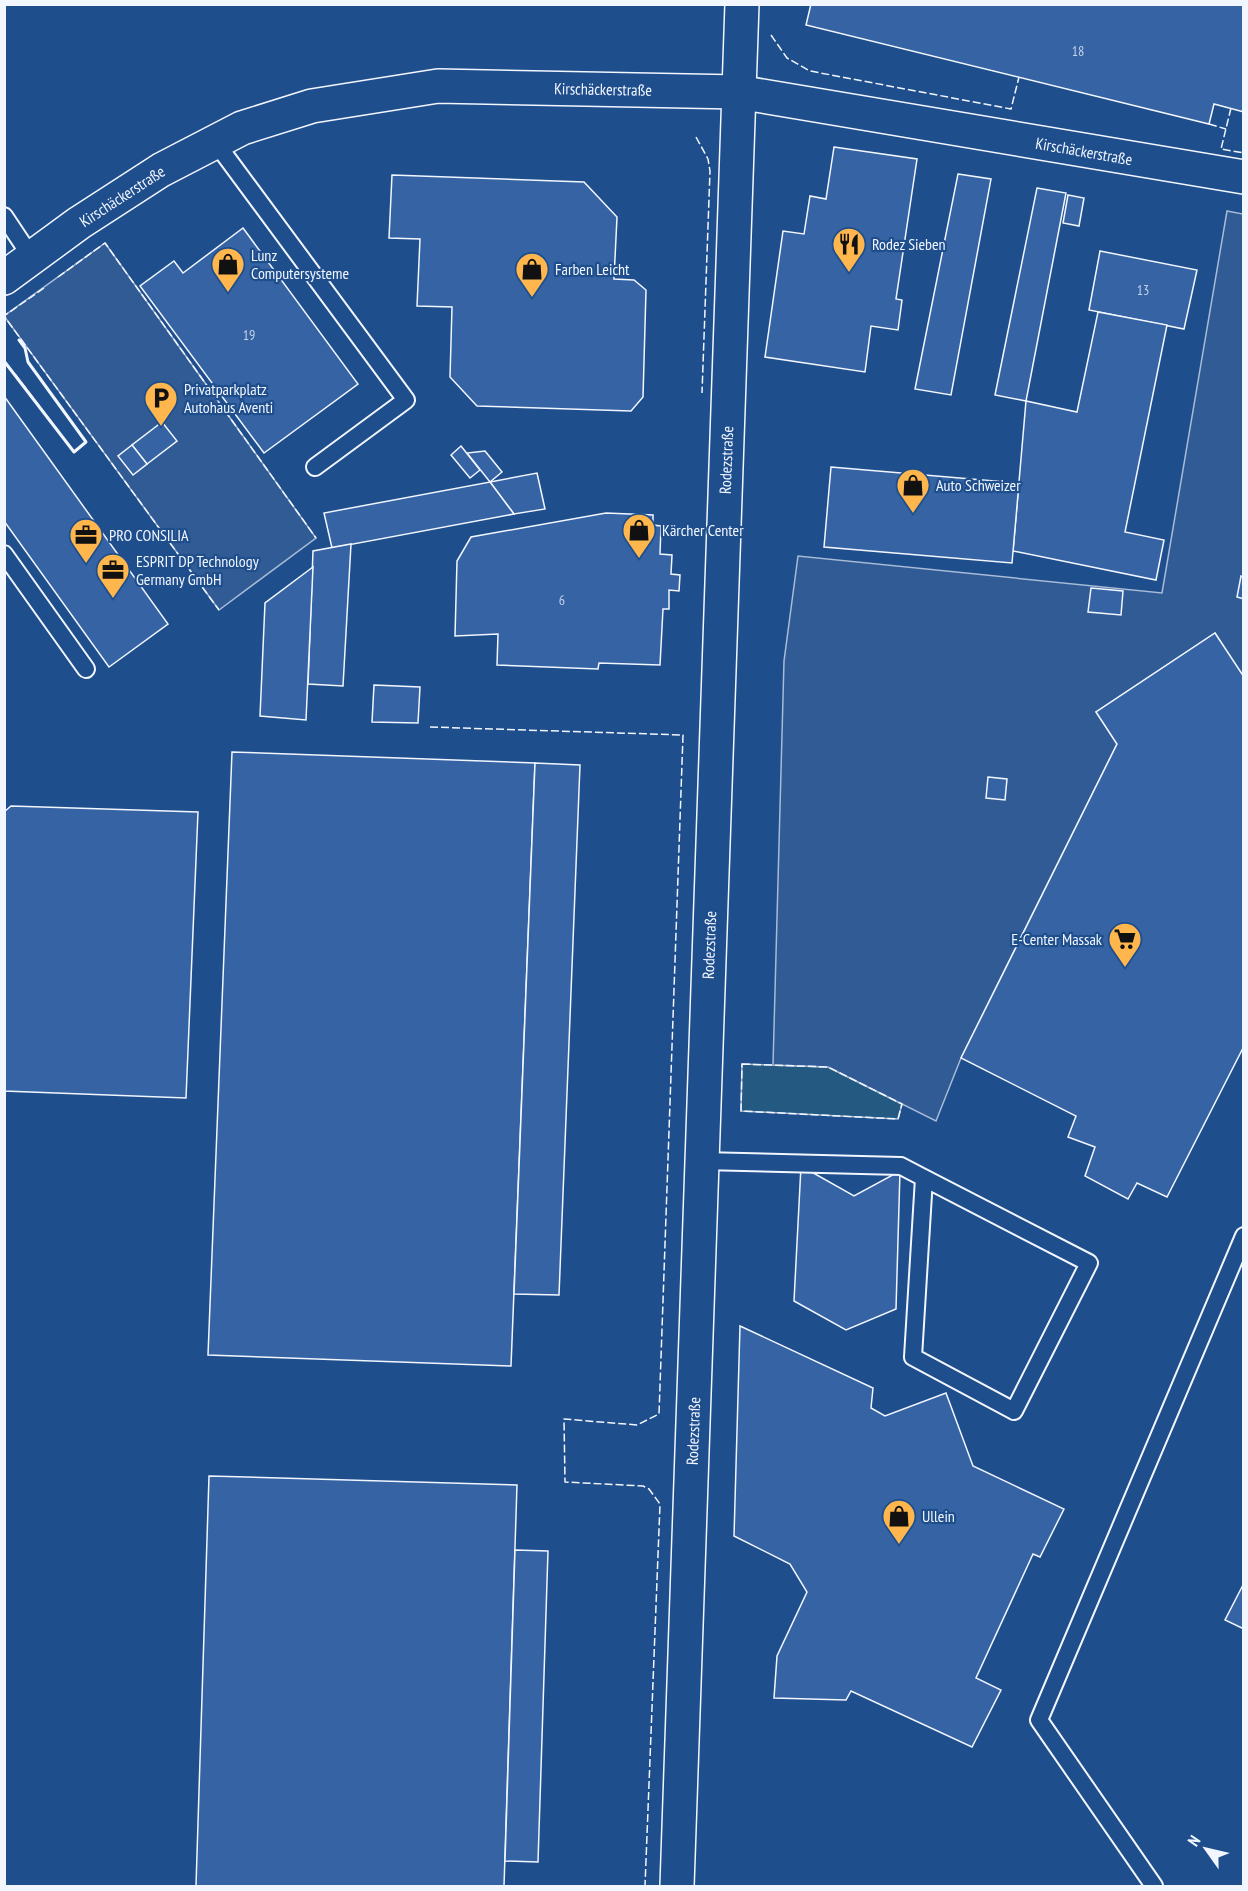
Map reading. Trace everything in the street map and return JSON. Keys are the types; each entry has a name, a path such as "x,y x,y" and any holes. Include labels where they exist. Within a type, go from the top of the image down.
{"street":[{"name":"Rodezstraße","path":"677,1887 742,4"},
{"name":"Kirschäckerstraße","path":"4,278 161,170 242,128 312,106 438,86 738,92 1244,177"}],"lane":[{"path":"216,143 406,400 315,467"},
{"path":"4,216 32,258"},
{"path":"4,554 86,669"},
{"path":"702,1161 901,1166 1089,1263 1014,1411 913,1357 924,1178"},
{"path":"1154,1887 1039,1720 1244,1236"}],"shaded area":[{"path":"1227,211 1243,214 1243,677 1215,633 1096,712 1117,744 961,1058 936,1121 828,1067 773,1065 784,661 798,556 1162,593"},
{"name":"Privatparkplatz Autohaus Aventi","path":"105,243 316,538 219,610 4,316"},
{"path":"742,1064 828,1067 902,1104 898,1119 741,1111"}],"building":[{"path":"811,4 1244,4 1244,112 1214,104 1209,124 806,25"},
{"path":"834,147 917,159 896,299 902,300 898,330 871,326 865,372 765,357 783,231 804,234 810,196 826,199"},
{"path":"958,174 991,179 951,395 915,389"},
{"name":"Farben Leicht","path":"392,175 584,182 617,217 614,279 634,280 646,290 643,397 631,411 477,406 450,377 452,307 417,306 420,239 389,238"},
{"path":"1037,188 1066,193 1026,401 995,395"},
{"path":"1068,195 1084,198 1079,226 1063,223"},
{"path":"243,228 358,384 264,453 140,286 174,261 183,273"},
{"path":"1100,251 1197,270 1184,329 1089,310"},
{"path":"1098,312 1167,325 1125,532 1164,540 1156,580 1013,551 1026,401 1077,412"},
{"path":"4,396 168,624 109,667 4,521"},
{"path":"162,422 177,441 147,464 132,445"},
{"path":"132,445 147,464 133,475 118,456"},
{"path":"461,446 480,470 470,478 451,455"},
{"path":"485,451 502,472 490,482 467,453"},
{"path":"831,467 1019,483 1012,563 824,547"},
{"path":"537,473 545,509 514,514 490,482"},
{"path":"490,482 514,514 332,548 324,513"},
{"path":"606,513 653,515 653,525 661,526 660,554 672,555 671,574 680,575 679,591 669,590 669,609 663,609 660,665 599,663 598,669 497,665 498,634 455,636 457,561 471,537"},
{"path":"351,544 343,686 308,684 313,551"},
{"path":"313,567 306,720 260,716 265,603"},
{"path":"1241,576 1244,577 1244,599 1237,597"},
{"path":"1091,588 1123,591 1121,615 1088,612"},
{"name":"E-Center Massak","path":"1215,633 1244,677 1244,1046 1167,1197 1137,1183 1128,1199 1085,1176 1095,1147 1068,1137 1076,1116 961,1058 1117,744 1096,712"},
{"path":"374,685 420,687 418,723 372,722"},
{"path":"232,752 535,763 511,1366 208,1355"},
{"path":"535,763 580,765 559,1295 514,1294"},
{"path":"988,777 1007,779 1005,800 986,798"},
{"path":"11,806 198,812 186,1098 4,1091 4,812"},
{"path":"801,1166 854,1196 900,1171 896,1309 846,1330 794,1301"},
{"name":"Ullein","path":"740,1326 873,1388 871,1408 885,1416 946,1393 973,1466 1064,1509 1040,1557 1033,1554 976,1678 1001,1690 972,1747 851,1691 846,1700 774,1698 777,1656 807,1592 790,1564 734,1536"},
{"path":"209,1476 517,1485 504,1886 196,1886"},
{"path":"515,1550 548,1551 538,1862 505,1861"},
{"path":"1244,1583 1244,1629 1225,1620"}],"fence":[{"path":"771,35 787,58 810,71 1011,109 1019,77"},
{"path":"1231,108 1221,149 1244,153"},
{"path":"1209,124 1226,129"},
{"path":"696,137 708,159 710,171 702,393"},
{"path":"58,277 105,243 316,538"},
{"path":"44,288 4,316 219,610"},
{"path":"15,374 74,452 86,442 28,362"},
{"path":"430,727 683,735 659,1414 637,1425 564,1419 565,1482 643,1486 649,1489 660,1504 645,1886"},
{"path":"742,1064 828,1067 902,1104 898,1119 741,1111 742,1064"}],"wall":[{"path":"4,361 74,452 86,442 28,362 25,348 19,340"}],"place":[{"name":"Rodez Sieben","path":"849,273"},
{"name":"Lunz Computersysteme","path":"228,293"},
{"name":"Farben Leicht","path":"532,298"},
{"name":"Privatparkplatz Autohaus Aventi","path":"161,427"},
{"name":"Auto Schweizer","path":"913,514"},
{"name":"Kärcher Center","path":"639,559"},
{"name":"PRO CONSILIA","path":"86,564"},
{"name":"ESPRIT DP Technology Germany GmbH","path":"113,599"},
{"name":"E-Center Massak","path":"1125,968"},
{"name":"Ullein","path":"899,1545"}]}
